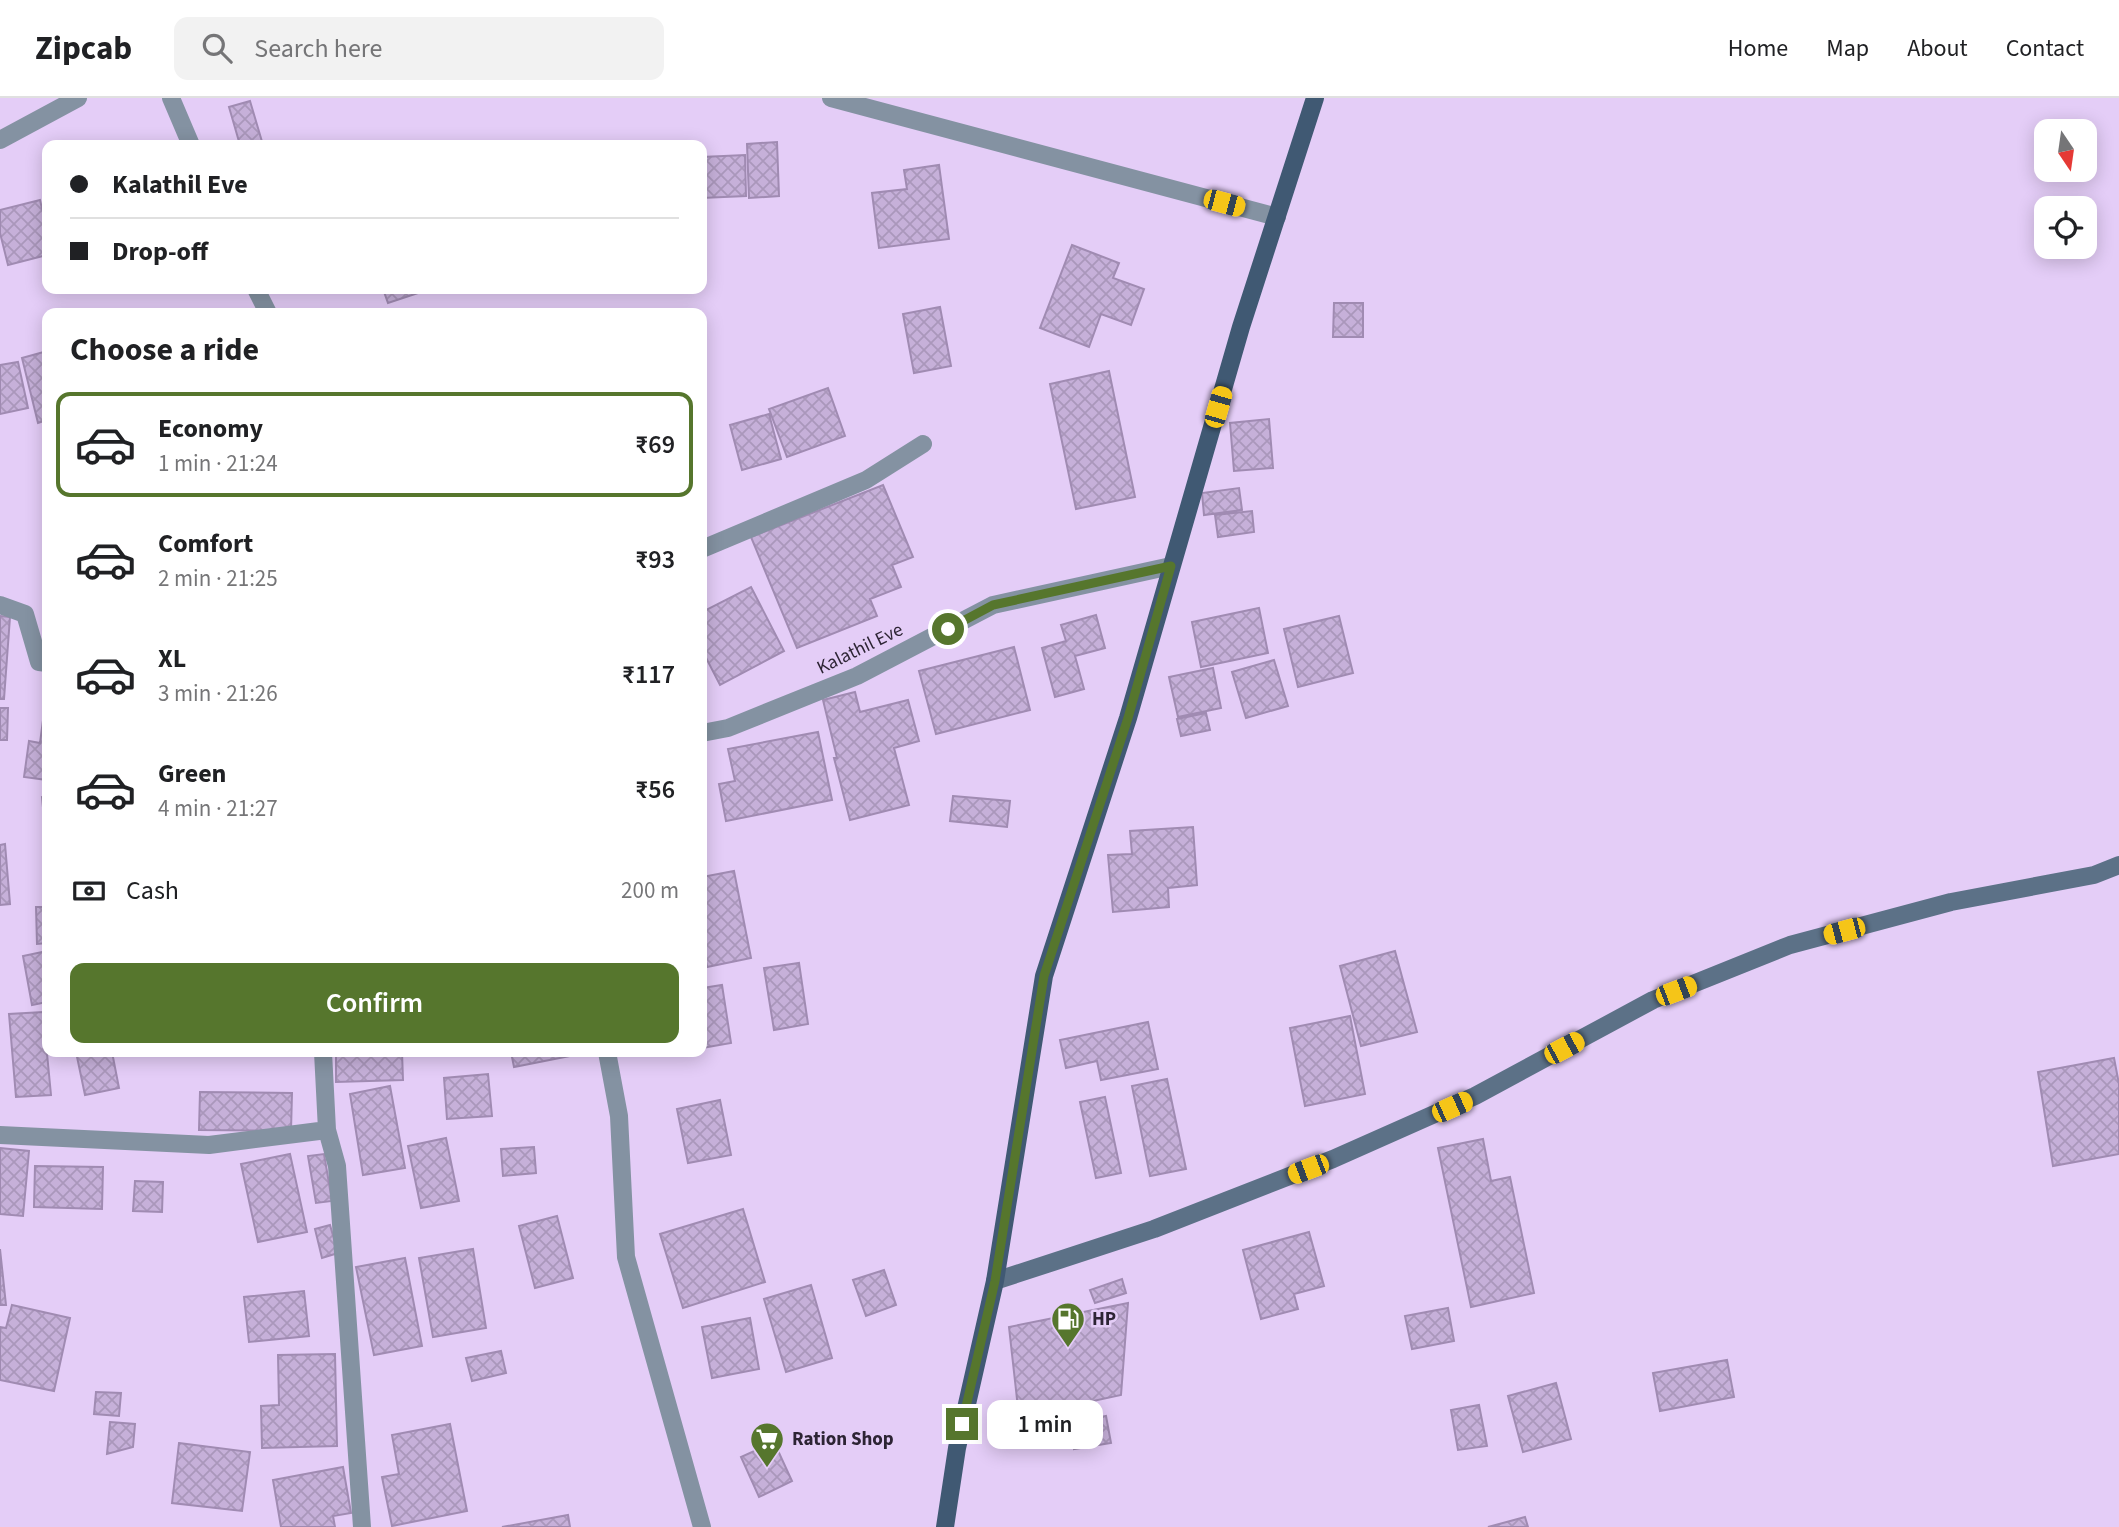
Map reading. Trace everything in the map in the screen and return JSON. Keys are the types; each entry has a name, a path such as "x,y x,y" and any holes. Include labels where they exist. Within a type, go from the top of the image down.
{"main road":[{"path":"945,1527 957,1448 995,1281 1044,976 1128,718 1241,327 1315,98"}],"street":[{"path":"0,140 78,98"},
{"path":"171,98 189,140"},
{"path":"831,98 1277,217"},
{"path":"707,548 866,480 923,444"},
{"name":"Kalathil Eve","path":"707,732 729,728 857,676 993,605 1171,566"},
{"path":"0,605 25,614 42,662"},
{"path":"995,1281 1154,1229 1333,1159 1475,1096 1653,1000 1790,946 1951,902 2094,875 2119,865"},
{"path":"323,1057 327,1130 337,1166 362,1527"},
{"path":"608,1057 619,1116 626,1257 702,1527"},
{"path":"0,1135 209,1146 327,1130"}],"building":[{"path":"250,101 262,140 239,140 229,107"},
{"path":"777,142 779,196 749,198 747,144"},
{"path":"745,155 746,196 707,198 707,157"},
{"path":"939,165 949,239 879,248 872,193 907,189 904,170"},
{"path":"40,200 42,256 8,265 0,233 0,210"},
{"path":"1072,245 1119,263 1113,278 1144,289 1131,325 1101,314 1089,347 1040,328"},
{"path":"385,294 415,294 388,303"},
{"path":"1334,303 1363,303 1363,337 1333,337"},
{"path":"940,307 951,366 914,373 903,314"},
{"path":"42,352 42,422 38,423 22,358"},
{"path":"18,362 28,408 0,414 0,365"},
{"path":"1109,371 1135,497 1076,509 1050,384"},
{"path":"828,388 845,436 787,457 769,409"},
{"path":"769,414 781,459 742,470 730,425"},
{"path":"1269,419 1273,468 1234,471 1230,423"},
{"path":"883,485 913,557 892,565 901,587 870,599 877,616 797,648 751,537"},
{"path":"1239,488 1242,510 1204,515 1202,493"},
{"path":"1252,511 1254,532 1218,537 1215,515"},
{"path":"751,587 784,651 720,685 707,660 707,609"},
{"path":"1259,608 1268,653 1201,667 1192,622"},
{"path":"1096,615 1105,648 1075,656 1084,689 1055,697 1042,648 1066,641 1061,625"},
{"path":"0,616 10,617 4,699 0,699"},
{"path":"1339,616 1353,673 1298,687 1284,629"},
{"path":"1014,647 1030,710 936,734 919,671"},
{"path":"1274,660 1288,706 1246,718 1232,672"},
{"path":"1213,668 1221,708 1178,717 1169,677"},
{"path":"855,692 860,712 908,700 919,741 894,748 909,805 850,820 823,700"},
{"path":"0,708 8,708 7,740 0,740"},
{"path":"1206,713 1210,730 1181,736 1177,719"},
{"path":"42,728 42,779 24,777 29,741 40,743"},
{"path":"818,732 832,800 726,821 719,784 735,781 728,749"},
{"path":"953,796 1010,801 1007,827 950,821"},
{"path":"1193,827 1197,885 1168,888 1169,907 1113,912 1108,855 1132,854 1130,831"},
{"path":"5,844 10,904 0,905 0,845"},
{"path":"734,871 751,958 707,967 707,876"},
{"path":"36,907 42,907 42,944 37,944"},
{"path":"1395,951 1417,1032 1361,1046 1340,966"},
{"path":"42,952 42,1003 32,1005 23,956"},
{"path":"799,963 808,1024 774,1030 764,968"},
{"path":"722,985 731,1043 707,1047 707,987"},
{"path":"42,1012 42,1057 47,1057 51,1095 16,1097 9,1014"},
{"path":"1350,1016 1365,1094 1305,1106 1290,1028"},
{"path":"1148,1022 1158,1069 1101,1080 1097,1061 1066,1068 1060,1040"},
{"path":"77,1057 113,1057 119,1088 85,1095"},
{"path":"336,1057 402,1057 403,1080 336,1082"},
{"path":"512,1057 565,1057 514,1067"},
{"path":"2114,1058 2119,1084 2119,1154 2053,1166 2038,1072"},
{"path":"488,1074 492,1116 447,1119 444,1078"},
{"path":"1167,1079 1186,1169 1150,1176 1132,1086"},
{"path":"390,1086 405,1168 363,1175 350,1094"},
{"path":"200,1092 292,1093 291,1131 199,1130"},
{"path":"1105,1097 1121,1173 1096,1178 1080,1102"},
{"path":"720,1100 731,1155 688,1163 677,1109"},
{"path":"446,1138 459,1201 421,1208 408,1146"},
{"path":"1483,1139 1491,1181 1510,1177 1534,1293 1471,1307 1438,1148"},
{"path":"534,1147 536,1173 503,1176 501,1149"},
{"path":"0,1148 29,1151 23,1216 0,1214"},
{"path":"290,1154 307,1232 258,1242 241,1164"},
{"path":"324,1154 332,1201 316,1203 308,1156"},
{"path":"35,1166 103,1167 102,1209 34,1207"},
{"path":"135,1181 163,1182 162,1212 133,1211"},
{"path":"743,1209 765,1282 683,1308 660,1234"},
{"path":"557,1216 573,1278 535,1288 519,1226"},
{"path":"330,1225 338,1253 322,1258 315,1229"},
{"path":"1309,1232 1324,1286 1294,1294 1298,1309 1261,1319 1243,1250"},
{"path":"0,1249 6,1305 0,1305"},
{"path":"473,1249 486,1328 433,1337 419,1258"},
{"path":"405,1258 422,1346 374,1355 356,1267"},
{"path":"884,1270 896,1305 866,1316 853,1280"},
{"path":"1122,1279 1126,1293 1095,1303 1090,1290"},
{"path":"811,1285 832,1358 786,1372 764,1299"},
{"path":"304,1291 309,1336 249,1342 244,1297"},
{"name":"HP","path":"1128,1303 1121,1395 1019,1417 1009,1327"},
{"path":"12,1305 70,1318 54,1391 0,1380 0,1327 6,1328"},
{"path":"1448,1308 1454,1341 1412,1349 1405,1316"},
{"path":"750,1318 759,1369 712,1378 702,1327"},
{"path":"501,1351 506,1373 472,1381 466,1358"},
{"path":"335,1354 337,1446 262,1448 261,1406 279,1405 278,1355"},
{"path":"1727,1360 1734,1397 1660,1411 1653,1373"},
{"path":"1556,1383 1571,1439 1523,1452 1508,1396"},
{"path":"96,1392 121,1393 119,1416 94,1414"},
{"path":"1479,1405 1487,1446 1458,1450 1451,1410"},
{"path":"1106,1416 1111,1443 1074,1449 1070,1423"},
{"path":"110,1422 135,1424 133,1447 107,1454"},
{"path":"450,1424 467,1511 392,1526 382,1477 399,1474 392,1435"},
{"name":"Ration Shop","path":"774,1442 792,1481 759,1497 741,1457"},
{"path":"179,1443 250,1452 242,1511 172,1503"},
{"path":"343,1467 351,1513 333,1516 335,1527 281,1527 273,1480"},
{"path":"568,1515 570,1527 502,1527"},
{"path":"1525,1517 1528,1527 1488,1527"}],"place":[{"name":"HP","path":"1068,1349"},
{"name":"Ration Shop","path":"767,1469"}],"route":[{"path":"948,629 993,605 1171,566 1128,718 1044,976 995,1281 962,1424"}]}
